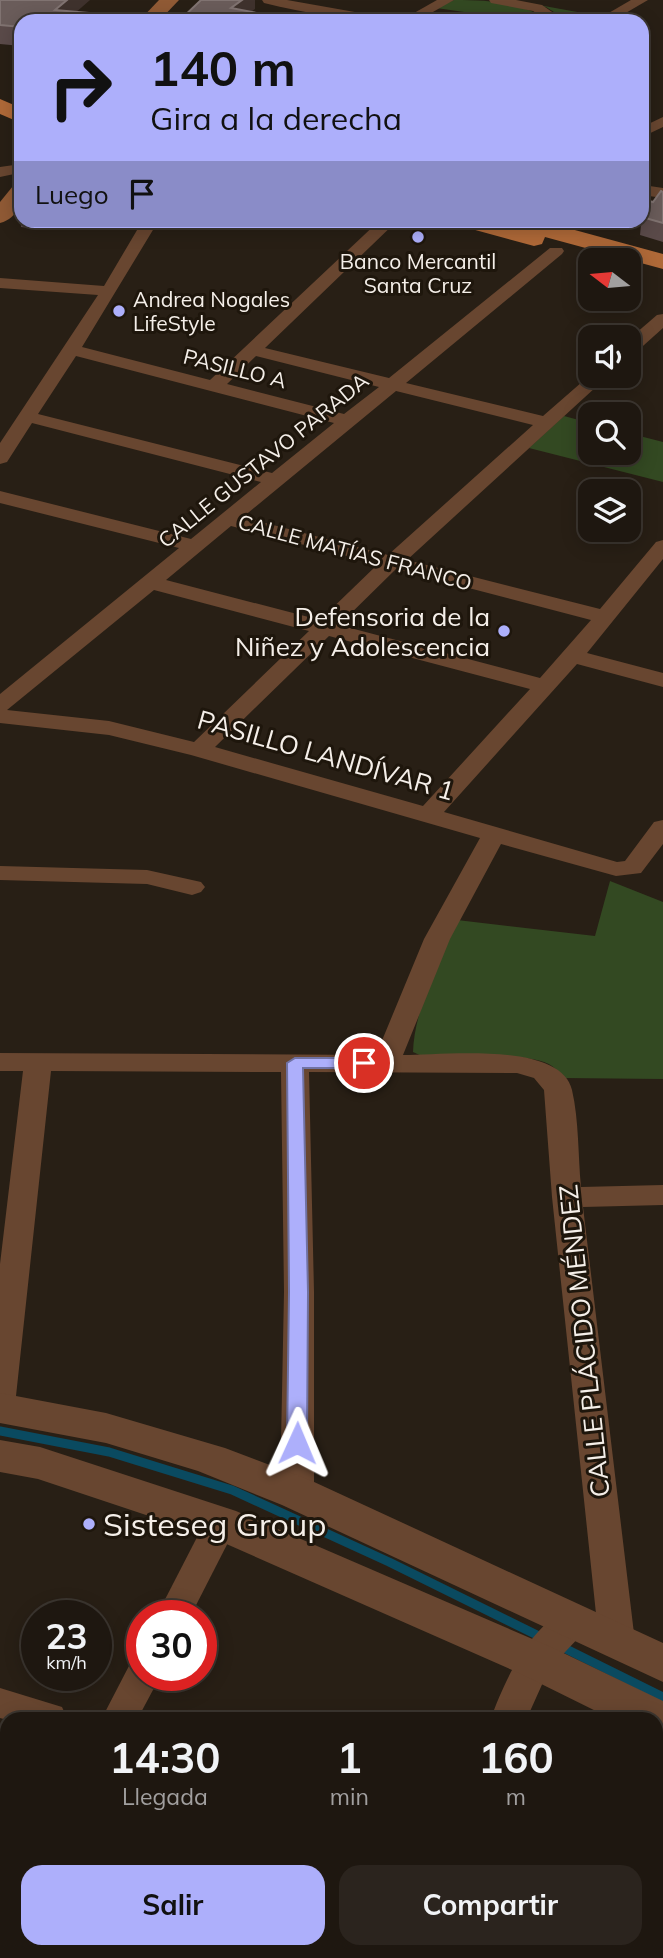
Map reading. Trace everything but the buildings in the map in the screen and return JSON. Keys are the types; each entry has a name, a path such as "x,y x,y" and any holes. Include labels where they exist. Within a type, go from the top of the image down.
{"main road":[{"path":"155,14 170,0"},
{"path":"165,14 178,0"},
{"path":"0,216 8,178"},
{"path":"474,228 578,256"},
{"path":"495,228 578,250"},
{"path":"538,228 663,262"},
{"path":"641,267 663,272"},
{"path":"641,272 663,278"}],"street":[{"path":"269,0 335,14"},
{"path":"420,14 447,0"},
{"path":"496,0 537,8 547,14"},
{"path":"614,14 641,0"},
{"path":"0,458 109,291 146,228"},
{"path":"214,386 382,228"},
{"name":"CALLE GUSTAVO PARADA","path":"0,705 556,251"},
{"path":"0,283 109,291"},
{"path":"641,338 663,319"},
{"name":"PASILLO A","path":"70,349 348,421"},
{"path":"254,349 547,423"},
{"path":"199,750 391,563 586,388"},
{"path":"26,416 275,480"},
{"path":"0,497 187,552"},
{"path":"0,509 187,552"},
{"name":"CALLE MATÍAS FRANCO","path":"228,519 604,617"},
{"path":"429,814 578,650 663,546"},
{"path":"150,582 544,686"},
{"path":"578,650 659,671"},
{"name":"PASILLO LANDÍVAR 1","path":"0,716 109,728 199,750 616,869 632,868 663,827"},
{"path":"386,1063 437,939 495,833"},
{"path":"0,873 147,877 192,887"},
{"path":"0,1062 519,1064"},
{"path":"0,1396 38,1063"},
{"path":"295,1063 299,1292 297,1493"},
{"name":"CALLE PLÁCIDO MÉNDEZ","path":"519,1064 544,1072 558,1088 567,1197 617,1642"},
{"path":"567,1197 663,1195"},
{"path":"0,1408 106,1428 210,1459 297,1493 552,1642 645,1712"},
{"path":"0,1456 40,1463 221,1523 552,1642 617,1642 663,1663"},
{"path":"182,1600 221,1523"},
{"path":"512,1712 552,1642"},
{"path":"123,1712 134,1691"},
{"path":"0,1703 29,1712"}],"green space":[{"path":"454,0 481,1 504,3 536,14 478,14 436,8"},
{"path":"511,0 588,14 557,14 546,7"},
{"path":"564,416 578,420 578,460 529,448"},
{"path":"641,436 663,442 663,482 596,465 641,465"},
{"path":"610,881 663,902 663,1079 563,1078 552,1066 528,1058 424,1057 413,1052 414,1036 423,1002 457,920 595,936"}],"waterway":[{"path":"0,1431 109,1452 232,1490 389,1562 543,1638"},
{"path":"560,1646 663,1697"}],"place":[{"name":"Banco Mercantil Santa Cruz","path":"418,237"},
{"name":"Andrea Nogales LifeStyle","path":"119,311"},
{"name":"Defensoria de la Niñez y Adolescencia","path":"504,631"},
{"name":"Sisteseg Group","path":"89,1524"}],"route":[{"path":"297,1443 299,1292 295,1063 364,1063"}]}
